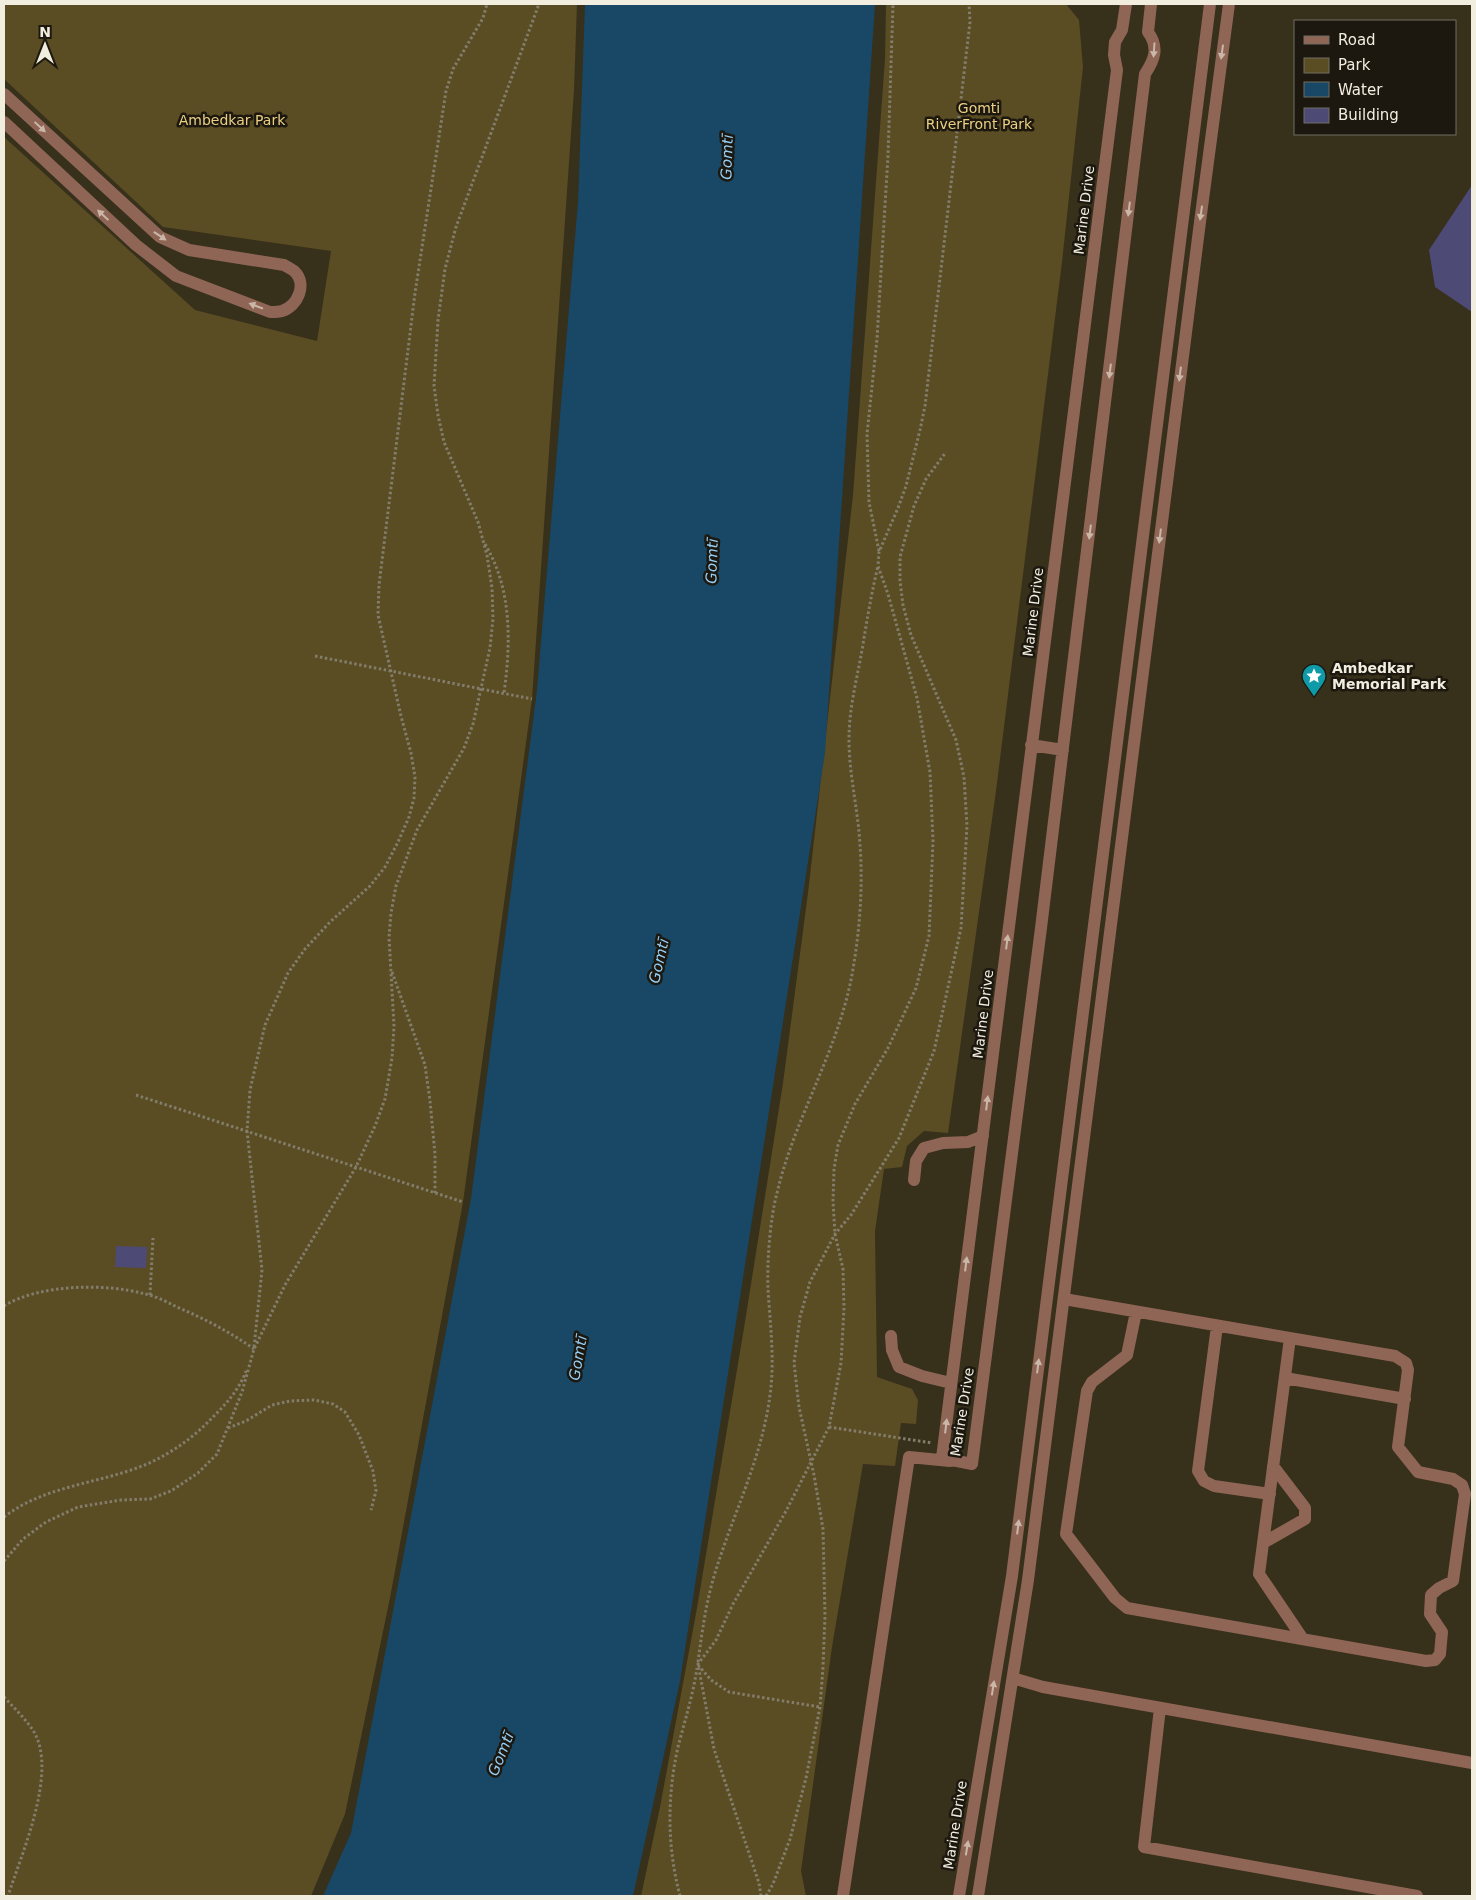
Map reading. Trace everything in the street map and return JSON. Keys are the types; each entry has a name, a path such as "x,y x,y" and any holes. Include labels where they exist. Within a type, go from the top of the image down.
{"street":[{"name":"Marine Drive","path":"1126,4 1122,30 1115,42 1114,55 1117,70 943,1445 942,1458 972,1464 1063,750 1145,74 1153,61 1155,42 1148,32 1152,4"},
{"name":"Marine Drive","path":"959,1896 1012,1576 1210,4"},
{"path":"978,1896 1028,1580 1229,4"},
{"path":"4,94 160,237 189,250 284,265 296,272 301,286 298,298 283,311 270,312 176,276 136,245 4,122"},
{"path":"1031,745 1063,750"},
{"path":"914,1180 916,1161 924,1148 943,1143 968,1142 983,1136"},
{"path":"1064,1299 1396,1356 1406,1363 1408,1370 1398,1447 1418,1472 1453,1479 1462,1485 1464,1494 1453,1581 1439,1588 1431,1595 1430,1614 1442,1632 1440,1654 1435,1660 1426,1662 1127,1608 1115,1598 1066,1534 1087,1390 1092,1382 1127,1356 1136,1312"},
{"path":"1217,1326 1198,1471 1204,1481 1214,1486 1270,1494"},
{"path":"891,1336 892,1350 899,1367 922,1376 951,1383"},
{"path":"1290,1338 1259,1574 1303,1639"},
{"path":"1285,1378 1404,1399"},
{"path":"843,1896 909,1457 958,1462"},
{"path":"1263,1543 1305,1519 1305,1508 1274,1466"},
{"path":"1013,1678 1043,1687 1472,1763"},
{"path":"1160,1708 1144,1847 1417,1896"}],"path":[{"path":"4,1561 23,1539 46,1522 78,1508 121,1500 150,1499 171,1491 198,1473 217,1454 242,1392 254,1349 262,1270 247,1131 250,1090 257,1053 266,1025 288,973 330,922 370,886 384,867 409,817 414,798 415,777 411,753 378,615 379,585 415,293 446,91 453,69 483,18 487,4"},
{"path":"4,1517 36,1498 147,1464 177,1448 202,1428 228,1402 241,1383 254,1349 284,1285 356,1167 382,1108 391,1066 394,1026 389,937 396,886 416,830 464,748 473,724 490,648 493,619 492,588 483,539 478,522 444,442 434,386 438,320 445,269 456,226 540,4"},
{"path":"680,1896 673,1862 669,1824 678,1747 689,1710 698,1664 707,1599 755,1462 771,1395 772,1361 768,1285 770,1242 776,1196 789,1148 826,1060 841,1017 853,972 859,928 860,844 850,765 850,710 878,566 879,552 869,502 868,434 877,339 888,156 893,4"},
{"path":"879,552 906,486 924,406 969,31 969,4"},
{"path":"766,1896 773,1884 790,1838 806,1778 820,1707 824,1659 825,1572 823,1529 799,1407 794,1362 800,1317 810,1282 836,1234 851,1215 899,1138 934,1050 961,928 966,826 964,777 956,740 911,635 903,605 900,581 900,557 914,506 926,479 946,452"},
{"path":"483,539 494,558 501,577 506,602 509,635 504,693"},
{"path":"761,1896 759,1883 714,1749 698,1664 716,1640 829,1427 841,1363 844,1308 842,1270 833,1201 834,1169 838,1146 855,1104 888,1048 916,988 929,936 933,841 930,772 917,698 888,594 878,566"},
{"path":"314,656 532,699"},
{"path":"390,967 425,1065 435,1154 435,1193"},
{"path":"136,1095 463,1202"},
{"path":"150,1295 152,1238"},
{"path":"4,1306 33,1293 65,1288 115,1288 150,1295 206,1319 254,1349"},
{"path":"228,1428 246,1421 272,1406 290,1401 314,1400 333,1404 345,1412 359,1435 373,1470 376,1492 371,1510"},
{"path":"829,1427 943,1445"},
{"path":"698,1664 711,1680 729,1692 820,1707"},
{"path":"4,1697 34,1733 40,1746 42,1774 32,1825 8,1896"}],"green space":[{"name":"Ambedkar Park","path":"4,4 577,4 574,90 532,699 463,1202 390,1598 345,1814 311,1896 4,1896 4,137 195,310 317,341 331,251 163,227 4,79"},
{"name":"Gomti RiverFront Park","path":"886,4 1066,4 1079,20 1083,67 1062,262 996,791 948,1133 924,1131 907,1146 902,1167 884,1169 875,1231 877,1377 912,1389 918,1400 916,1424 901,1423 895,1466 863,1464 832,1647 801,1871 806,1896 641,1896 660,1807 697,1608 744,1328 783,1083 808,893 853,495 885,59"}],"water":[{"name":"Gomtī","path":"585,4 875,4 825,753 680,1681 633,1896 323,1896 351,1833 471,1199 537,690 578,202"}],"building":[{"path":"1472,185 1472,312 1435,287 1429,250"},
{"path":"116,1246 147,1247 146,1268 115,1267"}],"place":[{"name":"Ambedkar Memorial Park","path":"1314,697"}]}
